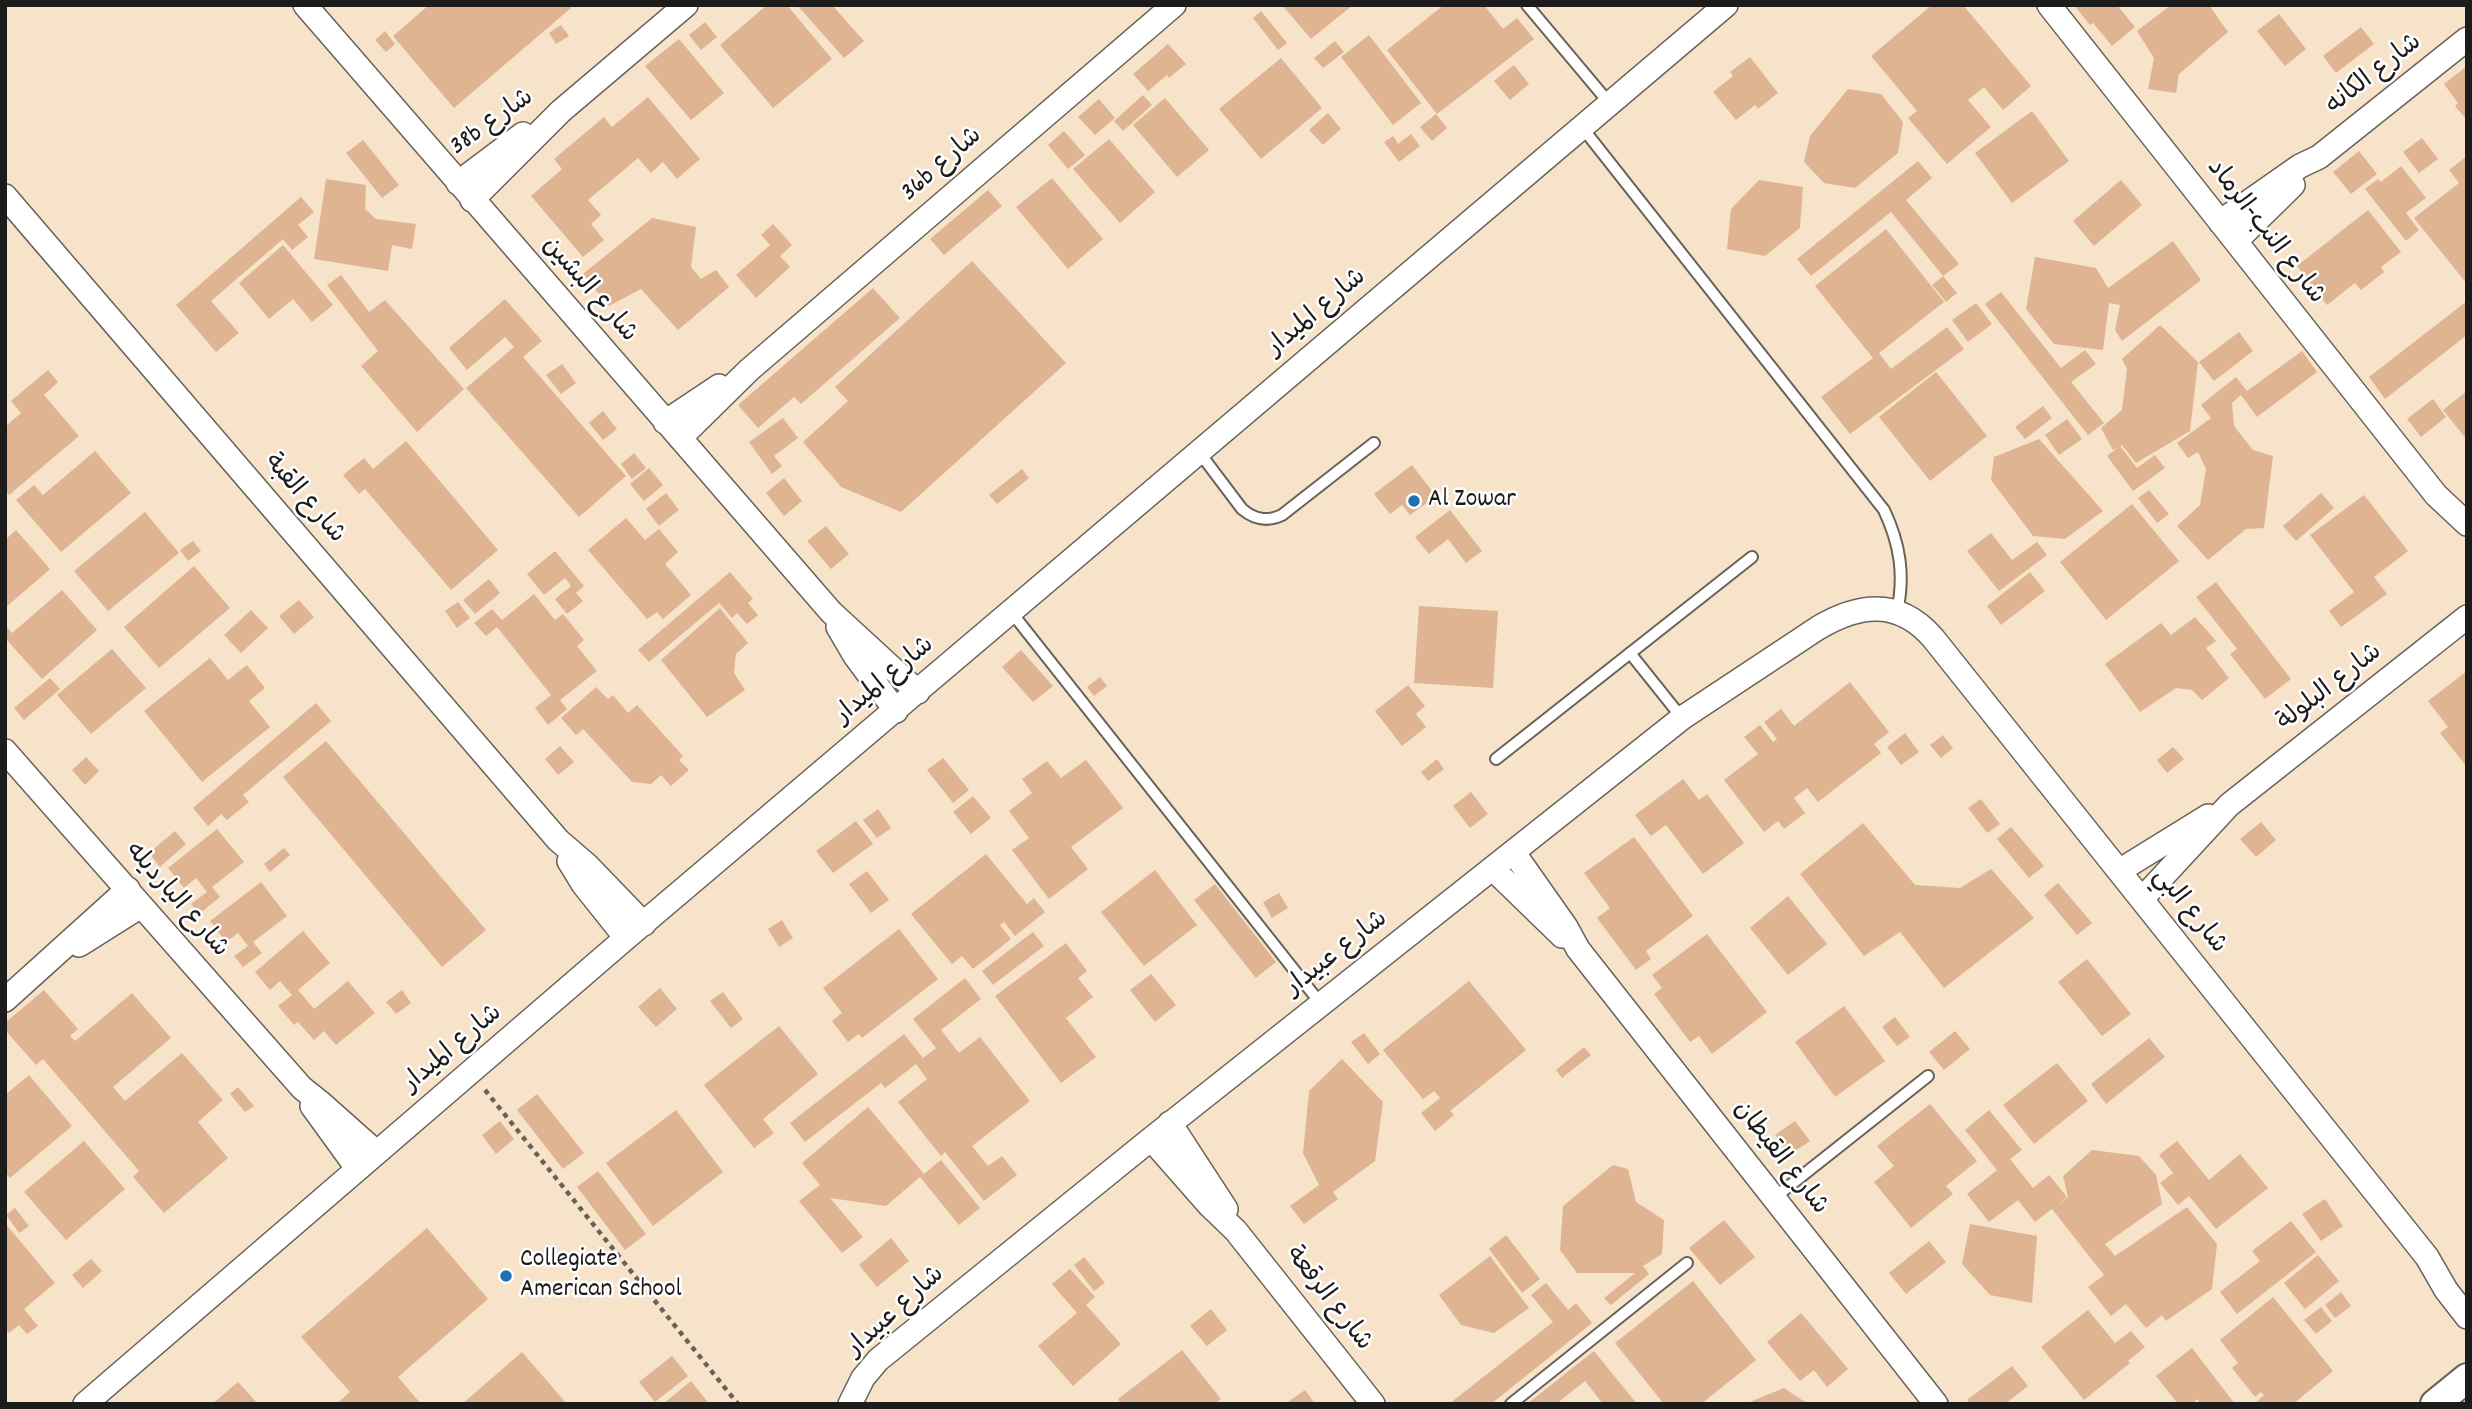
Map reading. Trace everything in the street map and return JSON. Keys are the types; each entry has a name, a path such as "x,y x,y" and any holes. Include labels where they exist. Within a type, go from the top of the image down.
{"street":[{"name":"شارع البشين","path":"305,5 831,612 918,692"},
{"name":"38b شارع","path":"465,191 686,5"},
{"name":"36b شارع","path":"673,430 749,370 1174,5"},
{"name":"شارع الميدار","path":"85,1404 626,938 1726,5"},
{"name":"شارع النب-الرماد","path":"2049,5 2436,495 2467,524"},
{"name":"شارع الكانه","path":"2236,241 2319,157 2467,39"},
{"name":"شارع الكانه","path":"2220,222 2283,177 2319,157"},
{"name":"شارع القبة","path":"5,197 558,840 587,865 644,924"},
{"name":"شارع النب-الرماد","path":"2436,495 2467,545"},
{"name":"شارع عبيدار","path":"850,1404 863,1378 878,1360 1170,1123 1682,718 1838,616 1879,608 1897,612"},
{"name":"شارع البشين","path":"831,612 848,645 896,711"},
{"name":"شارع البي","path":"1897,612 1911,618 1933,638 2427,1257 2446,1290 2467,1317"},
{"name":"شارع البلولة","path":"2119,871 2230,805 2467,617"},
{"name":"شارع اليارديله","path":"5,751 302,1088 376,1152"},
{"name":"شارع البلولة","path":"2142,899 2230,805"},
{"name":"شارع القبة","path":"558,840 583,884 626,938"},
{"name":"شارع القيطان","path":"1514,853 1566,927 1578,949 1936,1404"},
{"name":"شارع القيطان","path":"1493,869 1578,949"},
{"path":"5,1000 57,955 134,897"},
{"name":"شارع اليارديله","path":"302,1088 321,1121 357,1168"},
{"name":"شارع الرقعة","path":"1170,1123 1213,1186 1236,1231"},
{"name":"شارع الرقعة","path":"1151,1139 1209,1205 1236,1231 1373,1404"},
{"name":"شارع البي","path":"2427,1257 2467,1292"},
{"path":"2435,1404 2467,1378"}],"lane":[{"path":"1527,5 1610,104"},
{"path":"1581,126 1884,510 1893,530 1902,570 1902,592 1897,612"},
{"path":"1199,452 1242,509 1257,519 1266,520 1282,515 1374,443"},
{"path":"1496,759 1752,557"},
{"path":"1012,613 1321,1004"},
{"path":"1630,653 1682,718"},
{"path":"1774,1198 1928,1076"},
{"path":"1511,1404 1687,1263"}],"path":[{"path":"471,1073 738,1404"}],"building":[{"path":"429,5 569,5 571,8 454,108 393,36"},
{"path":"767,5 787,5 832,59 773,108 720,45"},
{"path":"797,5 832,5 864,41 844,58"},
{"path":"1282,5 1353,5 1311,39"},
{"path":"1444,5 1484,5 1503,29 1517,18 1534,39 1437,114 1387,50"},
{"path":"1932,5 1963,5 2031,86 2003,110 1984,87 1968,100 1991,127 1947,164 1908,118 1917,111 1871,56"},
{"path":"2074,5 2117,5 2135,27 2112,46"},
{"path":"2171,5 2209,5 2228,32 2179,74 2176,93 2148,89 2154,58 2137,31"},
{"path":"1261,11 1287,43 1278,50 1253,18"},
{"path":"2279,14 2306,49 2285,66 2257,31"},
{"path":"705,22 717,37 701,50 689,35"},
{"path":"561,25 569,36 556,44 549,33"},
{"path":"2361,27 2374,44 2336,73 2323,56"},
{"path":"385,31 395,44 386,52 375,40"},
{"path":"1369,35 1421,103 1393,125 1341,57"},
{"path":"679,39 724,93 691,120 645,66"},
{"path":"1335,41 1344,52 1323,68 1314,58"},
{"path":"1168,44 1186,64 1148,91 1133,74"},
{"path":"1750,57 1778,93 1758,109 1755,105 1736,120 1713,92 1733,76 1730,72"},
{"path":"1281,58 1322,108 1261,159 1219,109"},
{"path":"1514,65 1529,84 1510,100 1494,81"},
{"path":"2467,66 2467,120 2455,106 2458,103 2444,84"},
{"path":"1848,89 1881,94 1903,122 1898,153 1855,188 1824,183 1804,162 1810,136"},
{"path":"1143,95 1152,105 1123,131 1114,121"},
{"path":"648,97 700,159 677,179 663,162 651,173 638,158 588,200 601,215 591,224 604,240 583,257 531,196 562,169 554,159 604,117 612,127"},
{"path":"1165,98 1209,150 1177,177 1133,125"},
{"path":"1099,99 1115,118 1095,135 1078,117"},
{"path":"2032,111 2069,161 2012,203 1975,153"},
{"path":"1328,113 1341,129 1323,145 1309,130"},
{"path":"1436,114 1447,128 1432,141 1420,127"},
{"path":"1064,131 1085,155 1068,169 1048,145"},
{"path":"1411,134 1420,146 1399,162 1384,142 1393,136 1398,144"},
{"path":"2422,138 2438,159 2419,173 2403,152"},
{"path":"1109,139 1155,192 1120,223 1073,169"},
{"path":"363,140 399,185 382,198 346,153"},
{"path":"2359,151 2377,174 2351,194 2333,172"},
{"path":"2467,156 2467,284 2414,218 2459,183 2449,170"},
{"path":"1918,161 1932,178 1906,200 1959,264 1943,276 1891,212 1811,276 1797,259"},
{"path":"2401,166 2426,198 2406,213 2419,230 2406,241 2365,189 2378,179 2381,182"},
{"path":"1052,178 1103,239 1068,269 1016,207"},
{"path":"326,179 366,185 365,209 376,219 416,224 412,249 392,245 388,271 314,259"},
{"path":"1759,180 1803,187 1800,228 1765,256 1727,249 1731,209"},
{"path":"2121,180 2142,205 2094,246 2073,221"},
{"path":"988,190 1002,206 944,255 930,239"},
{"path":"301,197 314,212 298,225 308,237 292,250 283,239 211,301 239,333 216,352 176,305"},
{"path":"2368,210 2401,252 2381,267 2384,272 2361,290 2355,283 2327,305 2297,266"},
{"path":"652,218 696,227 691,267 701,279 716,270 729,287 678,330 641,289 609,306 583,274"},
{"path":"773,224 792,245 780,256 790,267 756,298 736,275 770,245 761,235"},
{"path":"1886,229 1944,302 1879,353 1891,369 1947,327 1964,349 1850,434 1821,397 1873,358 1815,286"},
{"path":"2173,241 2201,280 2122,341 2115,330 2120,305 2109,303 2103,350 2054,344 2026,309 2035,257 2096,268 2108,288"},
{"path":"283,245 333,305 312,322 293,299 269,319 239,283"},
{"path":"972,261 1066,363 901,512 841,487 803,442 848,401 835,387"},
{"path":"341,275 369,312 385,300 464,389 417,432 361,366 378,351 327,285"},
{"path":"1943,276 1957,293 1946,302 1932,285"},
{"path":"873,288 900,318 801,404 794,397 758,428 738,405"},
{"path":"2001,292 2061,368 2085,350 2096,364 2071,382 2104,423 2088,435 1985,304"},
{"path":"505,299 542,341 523,357 626,476 579,517 466,388 514,347 505,337 467,370 449,348"},
{"path":"2467,301 2467,335 2385,399 2369,377"},
{"path":"1976,303 1992,324 1968,342 1952,320"},
{"path":"2160,325 2198,362 2190,431 2136,463 2122,445 2113,450 2101,428 2122,410 2127,369 2122,359"},
{"path":"2239,332 2253,351 2214,381 2199,362"},
{"path":"2302,351 2317,372 2257,417 2241,395 2232,403 2234,426 2253,450 2273,456 2264,528 2246,529 2208,560 2177,526 2200,505 2206,469 2198,452 2188,458 2177,443 2211,418 2201,405 2236,377 2247,391"},
{"path":"562,364 576,383 561,394 546,375"},
{"path":"48,370 58,382 44,395 79,436 9,495 5,490 5,427 21,413 11,401"},
{"path":"1936,372 1987,436 1930,481 1879,417"},
{"path":"2467,391 2467,440 2443,410"},
{"path":"2433,399 2446,417 2421,437 2407,419"},
{"path":"2043,406 2052,418 2025,439 2015,427"},
{"path":"603,411 617,429 603,440 589,423"},
{"path":"783,418 798,438 774,456 782,466 772,474 749,442"},
{"path":"2067,419 2082,439 2059,455 2045,435"},
{"path":"2039,439 2103,511 2065,539 2033,536 1991,480 1994,457"},
{"path":"406,441 498,550 451,590 365,489 359,494 343,475 364,458 373,469"},
{"path":"2120,446 2137,468 2155,455 2165,468 2133,491 2107,456"},
{"path":"95,451 131,493 61,552 16,500 34,485 43,495"},
{"path":"634,453 646,468 632,479 621,464"},
{"path":"1412,465 1436,496 1410,515 1402,505 1390,514 1374,494"},
{"path":"649,468 663,485 644,501 630,484"},
{"path":"1022,469 1029,478 997,504 989,495"},
{"path":"784,478 802,501 784,516 766,493"},
{"path":"2149,490 2169,514 2157,523 2138,498"},
{"path":"666,493 679,510 659,526 646,509"},
{"path":"2321,493 2334,508 2296,541 2283,526"},
{"path":"2364,495 2408,551 2374,577 2387,594 2341,627 2329,611 2354,592 2310,535"},
{"path":"2132,504 2179,561 2106,620 2060,562"},
{"path":"1450,510 1482,551 1466,563 1448,539 1429,554 1415,537"},
{"path":"145,512 179,553 108,611 74,571"},
{"path":"626,518 645,540 659,529 678,552 665,564 691,595 663,619 657,612 647,619 588,550"},
{"path":"826,526 849,554 831,569 807,541"},
{"path":"16,530 50,569 5,608 5,540"},
{"path":"1991,533 2012,560 2037,542 2047,555 1999,591 1967,551"},
{"path":"193,541 201,551 188,561 180,550"},
{"path":"555,551 584,586 576,593 583,601 567,614 555,599 571,586 565,578 544,595 527,574"},
{"path":"194,566 230,608 159,668 124,627"},
{"path":"730,572 753,599 748,603 758,615 747,624 737,613 732,618 719,603 649,662 638,650"},
{"path":"2030,572 2045,591 2001,625 1987,606"},
{"path":"489,579 500,593 475,614 463,600"},
{"path":"2216,582 2291,679 2265,699 2230,654 2237,649 2196,597"},
{"path":"62,590 97,630 42,679 5,638 5,625 12,633"},
{"path":"534,594 555,620 563,614 584,640 577,646 597,671 560,700 567,709 548,725 535,708 551,695 497,627 486,636 474,623 492,609 502,620"},
{"path":"299,600 314,617 294,634 279,616"},
{"path":"458,602 470,618 457,628 445,611"},
{"path":"1419,606 1498,611 1493,688 1414,683"},
{"path":"720,608 748,643 736,654 734,673 745,690 707,717 661,660"},
{"path":"251,610 268,628 241,653 224,635"},
{"path":"2195,617 2216,641 2206,648 2229,678 2202,700 2192,690 2176,688 2140,712 2105,664 2161,623 2171,635"},
{"path":"112,649 146,688 91,734 57,695"},
{"path":"1021,650 1053,686 1033,702 1002,667"},
{"path":"210,658 228,680 247,665 265,688 249,701 270,727 202,782 144,711"},
{"path":"2467,671 2467,767 2440,733 2448,727 2428,701"},
{"path":"1100,677 1107,686 1094,696 1087,687"},
{"path":"50,678 60,689 24,720 14,708"},
{"path":"1850,682 1889,732 1874,744 1881,753 1818,802 1807,788 1794,798 1805,813 1784,829 1778,821 1764,832 1724,780 1758,754 1744,737 1760,725 1773,742 1777,739 1764,722 1781,709 1794,726"},
{"path":"1408,685 1425,706 1416,714 1426,727 1402,746 1375,711"},
{"path":"596,687 608,699 613,695 628,713 637,705 683,756 679,760 689,770 671,786 661,775 651,784 632,782 583,729 576,735 561,718"},
{"path":"316,703 331,721 243,795 249,802 227,820 221,814 208,826 193,808"},
{"path":"1905,733 1919,752 1901,765 1887,747"},
{"path":"1943,735 1953,748 1941,758 1930,745"},
{"path":"326,741 486,930 442,967 283,777"},
{"path":"560,746 574,762 558,775 545,759"},
{"path":"2173,747 2184,759 2167,773 2157,760"},
{"path":"86,757 99,771 85,785 72,770"},
{"path":"943,758 969,790 953,803 927,770"},
{"path":"1437,759 1444,769 1428,781 1421,772"},
{"path":"1086,760 1123,808 1071,847 1088,869 1049,899 1012,850 1029,838 1009,811 1032,793 1022,779 1047,761 1061,778"},
{"path":"1683,779 1699,800 1707,794 1744,843 1703,874 1666,825 1651,836 1635,815"},
{"path":"1471,792 1488,814 1470,828 1453,806"},
{"path":"973,796 991,818 971,834 953,812"},
{"path":"1981,799 2000,824 1987,833 1968,808"},
{"path":"878,809 891,828 877,838 863,820"},
{"path":"856,821 873,844 833,873 816,851"},
{"path":"2261,822 2276,840 2256,857 2240,839"},
{"path":"1863,823 1915,885 1960,888 1991,869 2034,918 1944,988 1900,932 1864,956 1800,874"},
{"path":"2011,827 2044,866 2029,878 1997,839"},
{"path":"217,829 244,862 212,887 220,897 199,914 191,904 207,892 196,878 184,888 168,868"},
{"path":"175,831 186,844 160,867 149,853"},
{"path":"1634,837 1693,916 1646,951 1651,959 1636,970 1597,918 1610,908 1584,873"},
{"path":"284,848 290,855 270,872 264,864"},
{"path":"986,854 1027,904 1034,898 1045,912 1015,936 1004,922 1000,925 1011,939 973,969 962,956 952,964 911,914"},
{"path":"1155,870 1197,925 1144,966 1101,912"},
{"path":"867,871 889,900 871,913 849,884"},
{"path":"261,882 287,916 253,942 262,953 243,967 234,956 248,946 238,933 226,942 210,921"},
{"path":"2058,883 2092,923 2077,935 2044,895"},
{"path":"1215,884 1276,962 1256,978 1194,900"},
{"path":"1279,893 1288,908 1272,918 1263,902"},
{"path":"1788,896 1827,944 1788,975 1750,928"},
{"path":"782,920 793,938 779,947 768,929"},
{"path":"899,929 938,979 862,1038 859,1034 848,1042 832,1021 842,1013 823,988"},
{"path":"303,931 330,963 298,990 314,1009 348,981 375,1013 336,1045 324,1031 314,1040 298,1022 294,1025 278,1006 292,995 280,981 270,990 255,972"},
{"path":"1033,932 1044,946 993,985 982,971"},
{"path":"1707,934 1767,1012 1712,1054 1699,1036 1690,1042 1654,994 1662,988 1652,975"},
{"path":"1066,943 1087,971 1078,978 1093,997 1066,1018 1096,1057 1061,1083 995,996"},
{"path":"2087,959 2131,1014 2102,1036 2058,982"},
{"path":"1151,974 1176,1005 1155,1022 1130,990"},
{"path":"965,978 981,999 941,1030 959,1053 980,1037 1030,1101 972,1146 988,1166 1002,1156 1017,1175 984,1201 945,1152 941,1156 898,1102 927,1079 916,1064 885,1088 881,1083 805,1142 790,1123 904,1034 923,1058 936,1048 913,1019"},
{"path":"1469,981 1526,1050 1450,1111 1454,1115 1435,1131 1421,1113 1440,1098 1434,1091 1423,1099 1383,1050"},
{"path":"660,988 677,1009 656,1027 638,1007"},
{"path":"44,990 78,1029 70,1036 75,1041 132,993 171,1038 113,1087 125,1101 182,1053 223,1100 198,1122 228,1158 164,1213 133,1177 139,1171 43,1059 36,1065 5,1030 5,1023"},
{"path":"402,990 411,1003 396,1014 386,1002"},
{"path":"723,992 743,1019 731,1028 710,1001"},
{"path":"1844,1006 1885,1061 1835,1097 1795,1042"},
{"path":"1895,1017 1910,1037 1897,1046 1882,1027"},
{"path":"779,1026 818,1074 763,1119 774,1133 754,1148 704,1085"},
{"path":"1955,1031 1970,1049 1944,1070 1929,1052"},
{"path":"1364,1033 1380,1054 1368,1064 1351,1042"},
{"path":"2149,1038 2165,1057 2106,1104 2091,1084"},
{"path":"1584,1047 1591,1055 1562,1078 1556,1070"},
{"path":"1342,1059 1383,1102 1375,1161 1333,1192 1338,1199 1304,1224 1290,1206 1319,1185 1303,1153 1309,1091"},
{"path":"2057,1063 2088,1101 2034,1144 2003,1105"},
{"path":"29,1075 72,1126 10,1178 5,1172 5,1095"},
{"path":"238,1087 254,1106 245,1112 230,1094"},
{"path":"537,1094 584,1153 563,1169 517,1110"},
{"path":"1930,1104 1977,1161 1946,1186 1953,1194 1911,1228 1874,1182 1894,1166 1877,1146"},
{"path":"868,1107 924,1174 941,1160 980,1208 959,1225 920,1177 886,1206 830,1198 863,1237 842,1253 799,1201 820,1185 802,1163"},
{"path":"676,1110 723,1172 653,1226 606,1163"},
{"path":"1989,1110 2022,1150 2010,1159 2033,1188 2049,1175 2067,1197 2056,1207 2068,1197 2063,1176 2092,1150 2139,1156 2156,1175 2162,1204 2105,1244 2115,1256 2187,1207 2217,1244 2212,1289 2166,1321 2162,1315 2146,1328 2126,1304 2111,1316 2088,1287 2104,1275 2052,1209 2035,1222 2018,1200 1989,1222 1967,1194 1997,1170 1965,1130"},
{"path":"500,1121 514,1139 496,1154 482,1135"},
{"path":"1795,1121 1810,1141 1789,1155 1775,1135"},
{"path":"84,1141 125,1189 66,1240 24,1192"},
{"path":"2177,1141 2209,1180 2240,1154 2268,1188 2216,1229 2189,1196 2178,1205 2160,1183 2173,1173 2159,1155"},
{"path":"1613,1165 1628,1169 1636,1202 1664,1220 1662,1254 1643,1266 1649,1274 1611,1305 1604,1298 1635,1273 1577,1273 1560,1250 1563,1206"},
{"path":"598,1171 646,1234 625,1250 577,1187"},
{"path":"2325,1199 2343,1226 2321,1241 2302,1214"},
{"path":"15,1208 29,1226 19,1233 6,1215"},
{"path":"1724,1220 1755,1257 1720,1285 1689,1248"},
{"path":"2291,1221 2316,1252 2237,1314 2220,1292 2260,1261 2252,1251"},
{"path":"5,1223 55,1283 24,1309 38,1326 27,1334 19,1325 9,1333 5,1328"},
{"path":"1970,1224 2037,1236 2032,1303 1990,1295 1962,1264"},
{"path":"427,1228 488,1299 398,1377 421,1404 336,1404 350,1392 301,1337"},
{"path":"1506,1235 1540,1279 1522,1293 1489,1249"},
{"path":"891,1238 909,1261 877,1287 859,1265"},
{"path":"1929,1241 1946,1262 1906,1294 1889,1273"},
{"path":"2318,1255 2339,1281 2305,1309 2284,1283"},
{"path":"1490,1256 1529,1308 1494,1333 1461,1325 1439,1295"},
{"path":"1084,1257 1105,1283 1094,1291 1074,1265"},
{"path":"91,1259 102,1271 83,1288 72,1275"},
{"path":"1070,1269 1095,1297 1086,1305 1121,1344 1073,1386 1038,1346 1077,1313 1052,1284"},
{"path":"1693,1281 1756,1360 1701,1404 1664,1404 1615,1343"},
{"path":"1546,1283 1568,1310 1576,1303 1592,1323 1491,1404 1449,1404 1553,1322 1531,1295"},
{"path":"2341,1292 2351,1306 2335,1318 2325,1305"},
{"path":"2273,1297 2333,1371 2293,1404 2254,1404 2264,1395 2261,1392 2255,1397 2232,1368 2238,1363 2220,1340"},
{"path":"2321,1307 2332,1321 2316,1334 2304,1320"},
{"path":"1211,1309 1227,1330 1207,1346 1190,1326"},
{"path":"2088,1310 2115,1343 2131,1331 2145,1347 2128,1361 2130,1363 2084,1400 2041,1347"},
{"path":"1801,1313 1848,1369 1827,1387 1814,1370 1800,1381 1767,1342"},
{"path":"2192,1348 2235,1404 2201,1404 2197,1399 2192,1404 2178,1404 2156,1376"},
{"path":"1182,1350 1221,1399 1214,1404 1121,1404 1118,1399"},
{"path":"1594,1351 1637,1404 1603,1404 1585,1381 1556,1404 1527,1404"},
{"path":"522,1352 567,1404 462,1404"},
{"path":"672,1356 688,1376 655,1402 639,1382"},
{"path":"2012,1366 2028,1386 2005,1404 1970,1404 1967,1400"},
{"path":"691,1381 707,1401 703,1404 663,1404"},
{"path":"238,1382 258,1404 212,1404"},
{"path":"1784,1388 1808,1404 1745,1404"},
{"path":"1305,1390 1315,1404 1285,1404"}],"place":[{"name":"Al Zowar","path":"1414,501"},
{"name":"Collegiate American School","path":"506,1276"}]}
